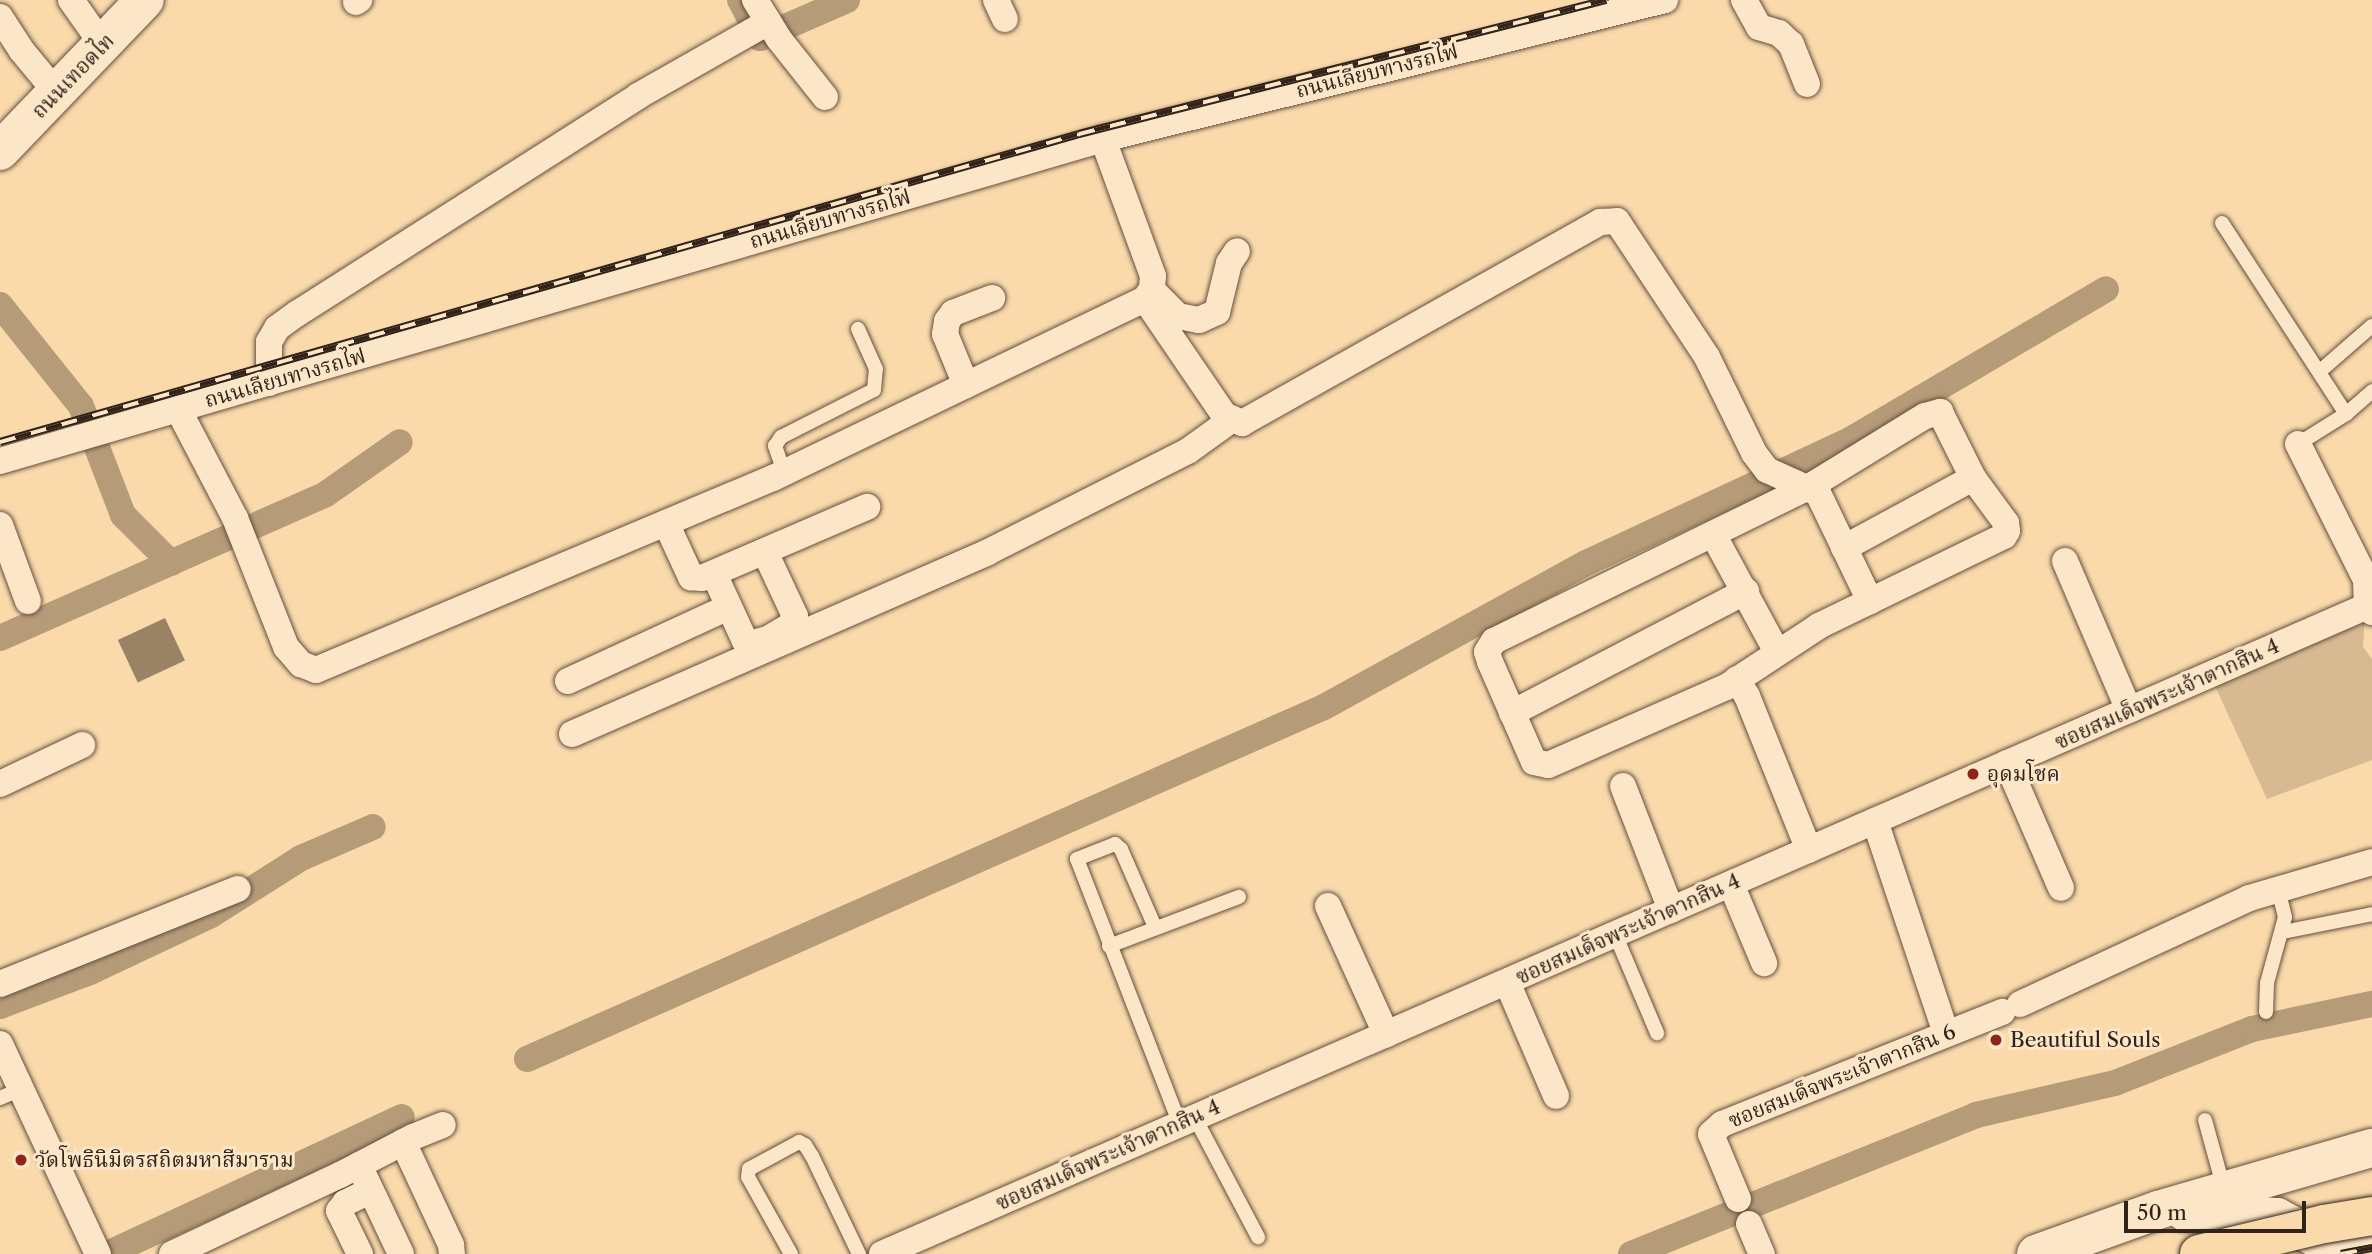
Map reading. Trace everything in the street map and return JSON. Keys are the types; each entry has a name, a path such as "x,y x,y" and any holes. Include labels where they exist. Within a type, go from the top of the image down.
{"main road":[{"name":"ถนนเทอดไท","path":"0,151 145,0"},
{"path":"2036,1254 2158,1210 2372,1148"},
{"path":"2158,1210 2277,1217 2323,1247"},
{"path":"2199,1254 2324,1224 2372,1216"}],"street":[{"path":"71,0 103,44"},
{"name":"ถนนเลียบทางรถไฟ","path":"0,461 1103,139 1665,0"},
{"path":"1744,0 1759,27 1779,33 1791,44 1807,84"},
{"path":"0,17 56,92"},
{"path":"269,383 269,342 277,328 638,96 768,22 825,97"},
{"path":"1103,139 1153,276 1149,294 1224,415 1242,423 1600,222 1617,221 1707,357 1754,453 1787,478 1818,493 1870,601"},
{"path":"1149,294 1178,316 1199,320 1217,312 1229,263 1237,251"},
{"path":"178,409 235,518 286,647 301,664 316,670 784,472 1149,294"},
{"path":"966,385 945,334 947,321 953,313 992,298"},
{"path":"1940,412 1973,478 2006,523 2007,531 2004,536 1819,626 1737,680 1548,765 1534,762 1487,652 1494,641 1714,536 1787,478 1925,416 1940,412"},
{"path":"572,734 988,552 1188,451 1231,420"},
{"path":"2298,444 2366,580 2370,609"},
{"path":"1844,548 1973,478"},
{"path":"666,523 691,577 702,578 867,507"},
{"path":"0,526 28,601"},
{"path":"1714,536 1777,652"},
{"path":"714,574 745,641 768,639 790,626 795,616 765,552"},
{"path":"2066,561 2129,710"},
{"path":"1512,713 1746,591"},
{"path":"568,681 729,607"},
{"name":"ซอยสมเด็จพระเจ้าตากสิน 4","path":"882,1254 2129,710 2370,609"},
{"path":"1737,680 1747,696 1809,850"},
{"path":"0,784 82,745"},
{"path":"2007,763 2061,888"},
{"path":"1623,786 1671,910"},
{"path":"1875,821 1946,1033"},
{"name":"ซอยสมเด็จพระเจ้าตากสิน 6","path":"1738,1199 1711,1134 1722,1124 2011,1008 2249,898 2372,862"},
{"path":"1731,884 1765,963"},
{"path":"0,984 238,889"},
{"path":"1328,906 1386,1034"},
{"path":"1507,982 1556,1096"},
{"path":"0,1044 10,1094 96,1249"},
{"path":"172,1254 443,1125"},
{"path":"403,1142 451,1245 452,1254"},
{"path":"359,1165 401,1254"},
{"path":"360,1254 339,1211 345,1203 370,1191"},
{"path":"1749,1224 1762,1254"}],"lane":[{"path":"2222,223 2346,414"},
{"path":"2319,372 2372,326"},
{"path":"784,472 775,446 781,437 874,390 876,369 858,329"},
{"path":"2298,444 2346,414 2372,391"},
{"path":"1155,927 1121,849 1115,844 1077,859 1109,946 1188,1121 1258,1237"},
{"path":"2266,1012 2267,982 2275,945 2283,932 2285,917 2278,889"},
{"path":"1109,946 1239,897"},
{"path":"2283,932 2372,914"},
{"path":"1615,934 1657,1033"},
{"path":"2205,1121 2224,1190"},
{"path":"791,1254 748,1177 749,1169 799,1142 805,1145 812,1156 859,1254"},
{"path":"2323,1247 2372,1237"}],"shaded area":[{"path":"2365,617 2363,647 2372,659 2372,760 2267,799 2214,684"}],"building":[{"path":"165,618 185,661 138,683 118,640"}],"waterway":[{"path":"740,0 760,38 847,0"},
{"path":"527,1059 1324,707 1586,563 1850,440 2106,289"},
{"path":"0,305 81,406 123,515 171,563"},
{"path":"0,638 326,494 400,442"},
{"path":"0,1006 90,972 211,915 301,858 373,827"},
{"path":"1631,1254 1976,1115 2115,1083 2252,1029 2372,1004"},
{"path":"107,1254 402,1117"}],"railway":[{"path":"0,442 1079,134 1606,0"},
{"path":"2341,1254 2372,1248"}],"place":[{"name":"อุดมโชค","path":"1973,774"},
{"name":"Beautiful Souls","path":"1996,1040"},
{"name":"วัดโพธินิมิตรสถิตมหาสีมาราม","path":"21,1160"}]}
